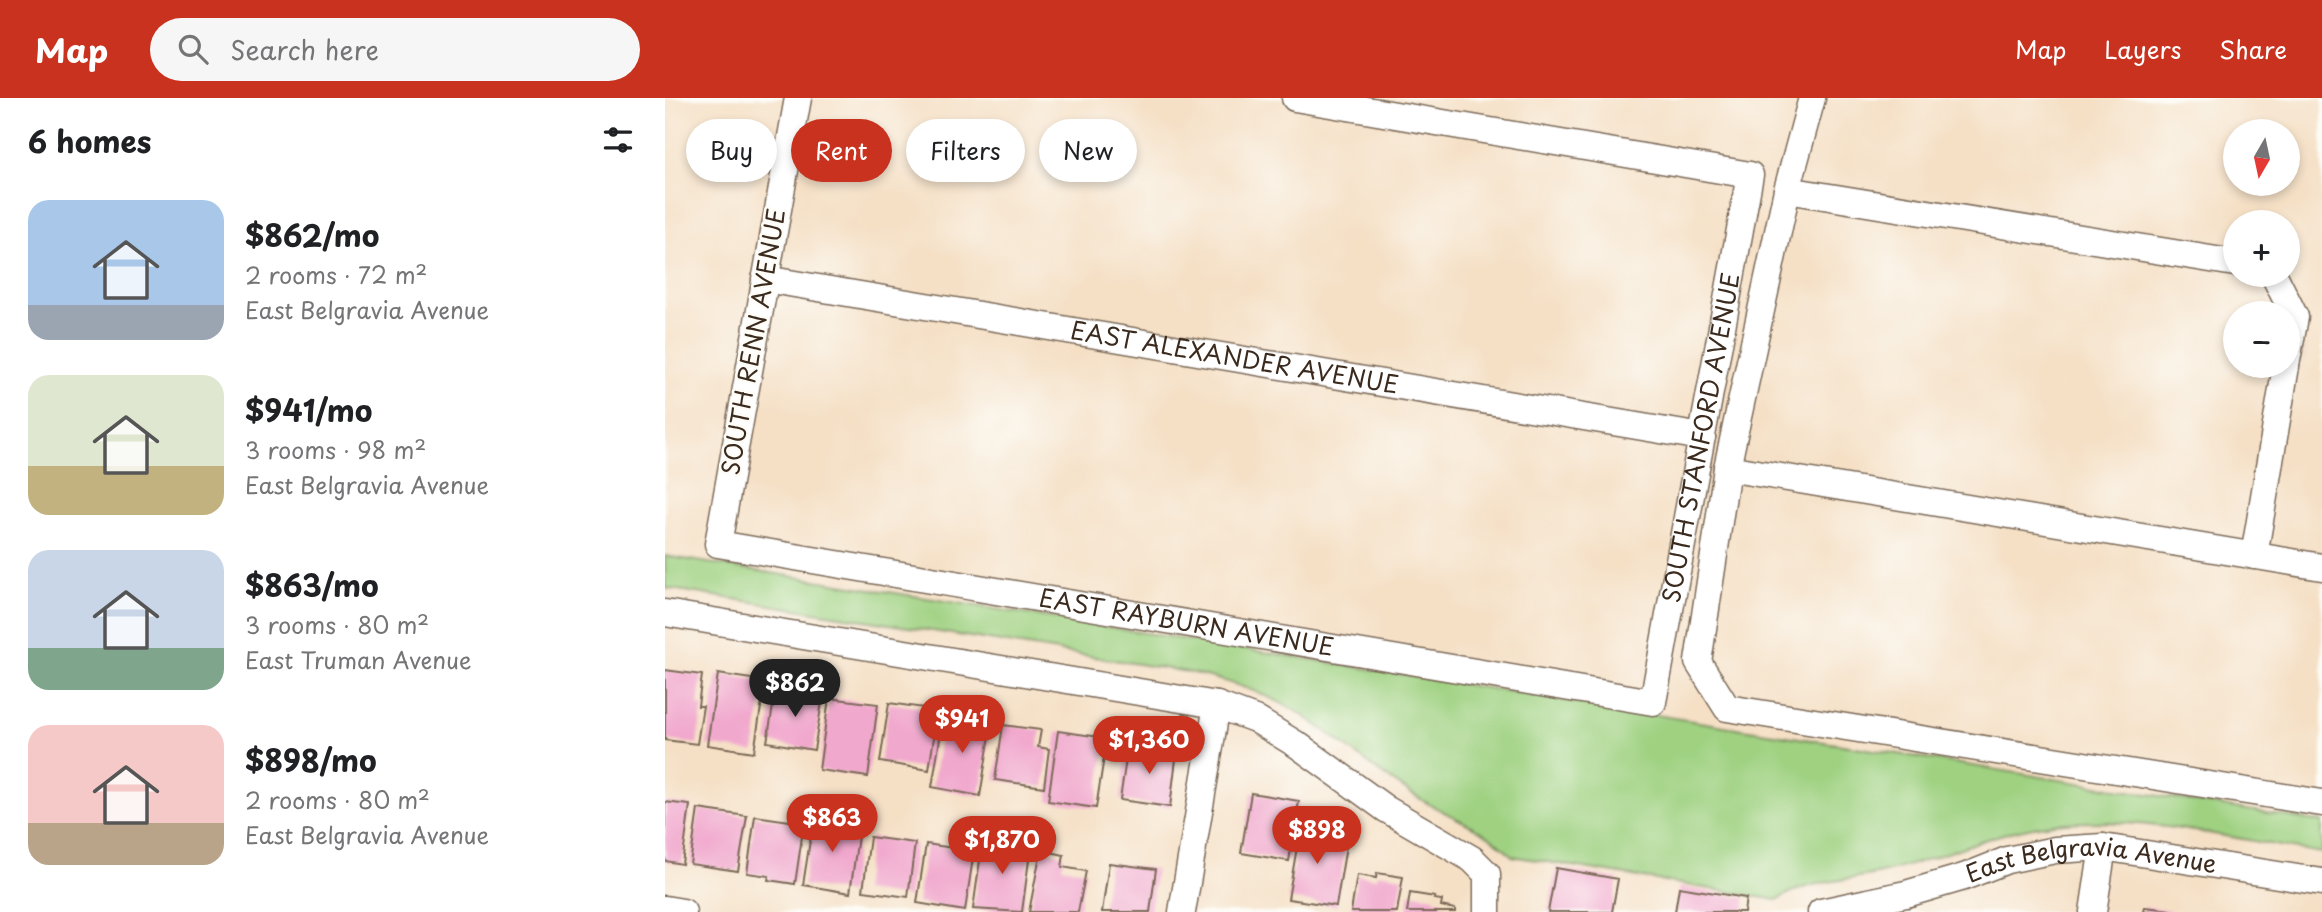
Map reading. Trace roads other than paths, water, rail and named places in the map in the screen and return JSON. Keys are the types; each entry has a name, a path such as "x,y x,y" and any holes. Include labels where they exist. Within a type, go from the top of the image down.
{"street":[{"name":"SOUTH RENN AVENUE","path":"718,544 798,98"},
{"name":"SOUTH STANFORD AVENUE","path":"1295,98 1750,175 1653,702"},
{"path":"1812,98 1787,190 1727,468 1698,662 1727,708 2322,803"},
{"path":"1787,190 2223,261"},
{"name":"EAST ALEXANDER AVENUE","path":"765,279 1702,437"},
{"path":"2254,556 2284,378"},
{"path":"1727,468 2322,567"},
{"name":"EAST RAYBURN AVENUE","path":"718,544 1653,702"},
{"path":"665,613 1217,705 1255,719 1299,746 1386,809 1472,859 1487,874 1487,912"},
{"path":"1182,912 1217,705"},
{"path":"2093,912 2103,847"},
{"name":"East Belgravia Avenue","path":"1821,912 1906,894 2019,858 2055,850 2103,847 2322,882"},
{"path":"665,909 683,912"}]}
